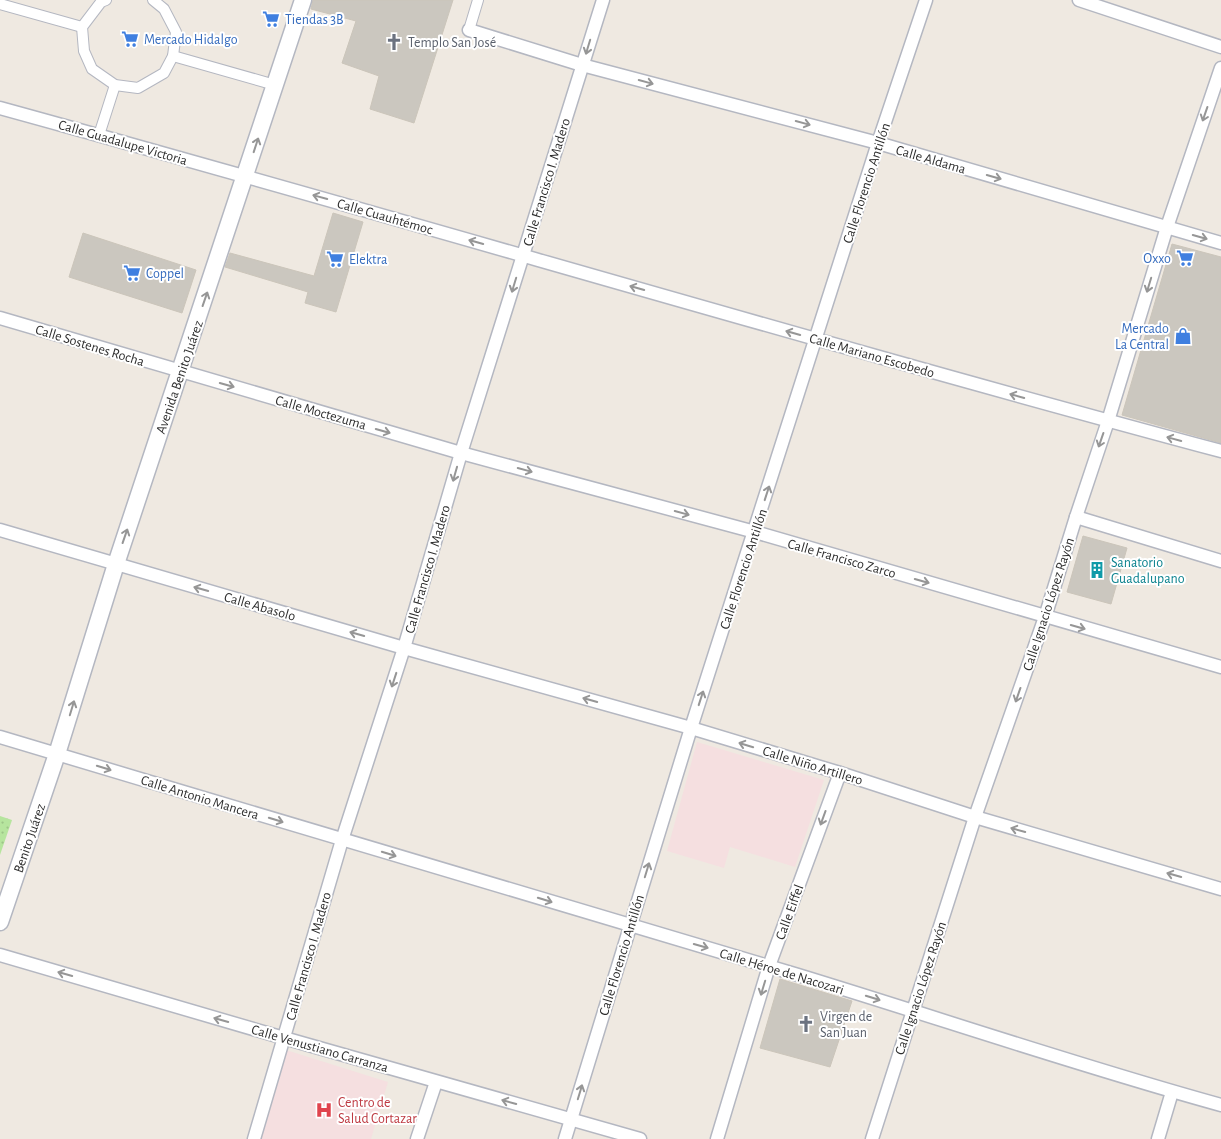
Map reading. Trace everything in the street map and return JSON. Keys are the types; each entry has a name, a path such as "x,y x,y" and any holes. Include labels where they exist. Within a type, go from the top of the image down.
{"street":[{"path":"106,0 101,2 82,27 84,51 92,69 115,85 138,88 164,73 172,56 176,32 164,9 153,0"},
{"name":"Avenida Benito Juárez","path":"57,754 116,564 246,177 303,0"},
{"path":"469,30 478,0"},
{"name":"Calle Francisco I. Madero","path":"254,1139 342,840 404,648 461,453 603,0"},
{"name":"Calle Florencio Antillón","path":"565,1139 691,728 878,143 926,0"},
{"path":"1079,0 1221,47"},
{"path":"0,4 82,27"},
{"name":"Calle Aldama","path":"469,30 582,65 878,143 1221,243"},
{"path":"172,56 275,85"},
{"name":"Calle Ignacio López Rayón","path":"872,1139 975,817 1045,617 1108,421 1167,227 1221,68"},
{"path":"99,135 115,85"},
{"name":"Calle Guadalupe Victoria","path":"0,108 246,177"},
{"name":"Calle Cuauhtémoc","path":"246,177 523,256"},
{"name":"Calle Mariano Escobedo","path":"523,256 1221,452"},
{"name":"Calle Sostenes Rocha","path":"0,318 181,372"},
{"name":"Calle Moctezuma","path":"181,372 461,453"},
{"name":"Calle Francisco Zarco","path":"461,453 755,532 1221,667"},
{"path":"1076,517 1221,561"},
{"name":"Calle Abasolo","path":"0,530 404,648"},
{"name":"Calle Niño Artillero","path":"404,648 691,728 840,773 975,817 1221,889"},
{"name":"Calle Antonio Mancera","path":"0,737 342,840"},
{"name":"Benito Juárez","path":"0,922 57,754"},
{"name":"Calle Eiffel","path":"717,1139 769,966 840,773"},
{"name":"Calle Héroe de Nacozari","path":"342,840 769,966 1172,1092 1221,1105"},
{"name":"Calle Venustiano Carranza","path":"0,955 436,1082 640,1139"},
{"path":"417,1139 436,1082"},
{"path":"1158,1139 1172,1092"}],"shaded area":[{"path":"697,742 824,780 795,867 730,847 724,868 667,851"},
{"name":"Centro de Salud Cortazar","path":"286,1050 388,1082 371,1139 259,1139"}],"green space":[{"path":"0,816 12,820 0,855"}],"building":[{"name":"Templo San José","path":"313,0 453,0 414,123 370,109 379,76 342,63 356,21 311,9"},
{"name":"Elektra","path":"333,213 363,222 336,312 305,303 308,292 225,267 230,253 314,276"},
{"name":"Coppel","path":"83,233 196,270 182,313 69,277"},
{"name":"Mercado La Central","path":"1172,244 1221,257 1221,443 1122,415"},
{"name":"Sanatorio Guadalupano","path":"1083,536 1127,548 1111,604 1067,592"},
{"name":"Virgen de San Juan","path":"780,979 852,1001 830,1067 760,1048"}],"place":[{"name":"Tiendas 3B","path":"271,19"},
{"name":"Mercado Hidalgo","path":"130,39"},
{"name":"Templo San José","path":"394,42"},
{"name":"Oxxo","path":"1185,258"},
{"name":"Elektra","path":"335,259"},
{"name":"Coppel","path":"132,273"},
{"name":"Mercado La Central","path":"1183,336"},
{"name":"Sanatorio Guadalupano","path":"1097,570"},
{"name":"Virgen de San Juan","path":"806,1024"},
{"name":"Centro de Salud Cortazar","path":"324,1110"}]}
